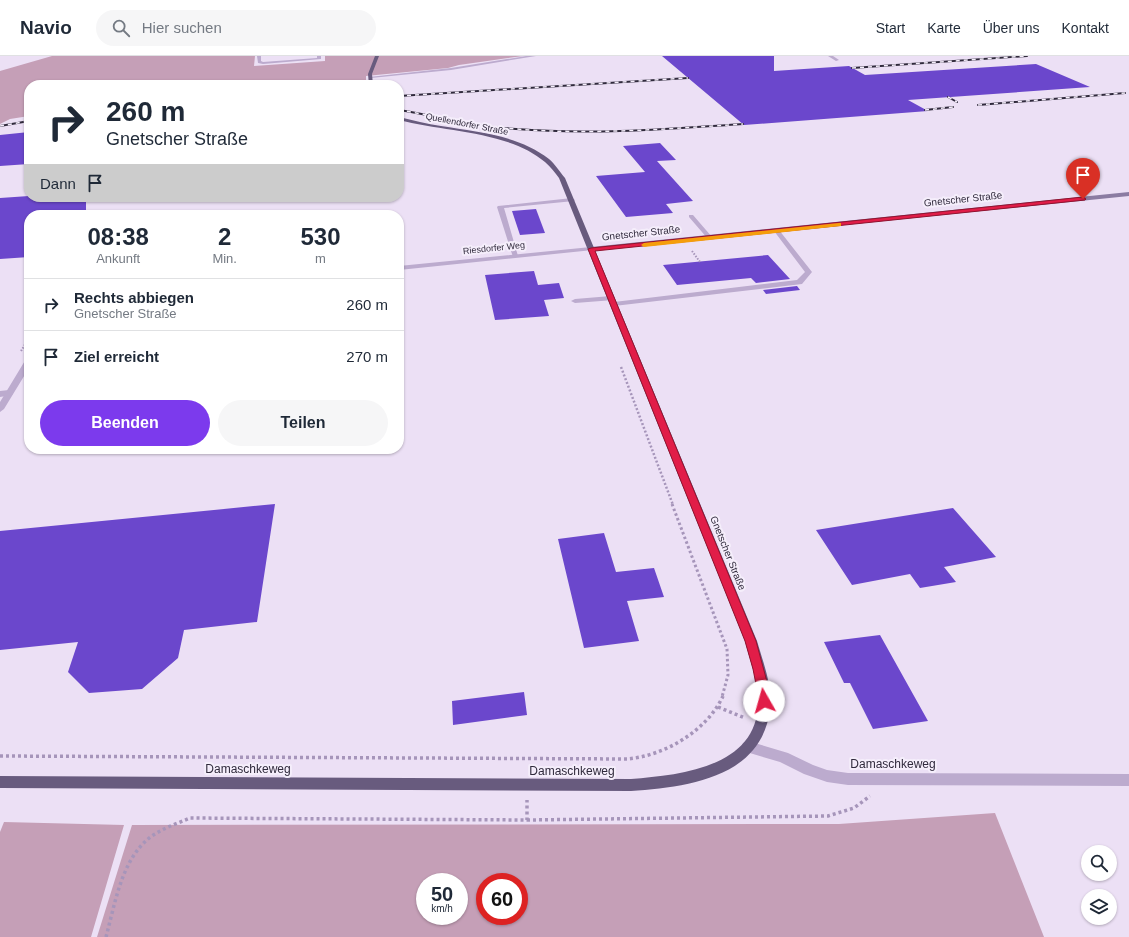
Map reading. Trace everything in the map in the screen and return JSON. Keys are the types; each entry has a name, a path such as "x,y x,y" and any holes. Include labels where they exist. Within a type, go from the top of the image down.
{"main road":[{"path":"370,80 372,66 377,56"},
{"name":"Quellendorfer Straße","path":"404,119 421,124 493,137 528,148 543,157 555,167 562,178 591,249"},
{"name":"Gnetscher Straße","path":"748,747 756,736 761,724 764,710 764,693 751,641 591,249 1129,194"},
{"name":"Damaschkeweg","path":"0,782 618,786 680,780 709,773 727,764 748,747"}],"street":[{"path":"259,56 259,62 263,63 319,59 319,56"},
{"path":"370,77 465,67 534,56"},
{"path":"830,56 837,60"},
{"path":"515,256 500,207 572,200"},
{"path":"691,216 710,238"},
{"path":"575,301 612,301 799,282 809,272 777,231"},
{"name":"Riesdorfer Weg","path":"404,267 591,249"},
{"path":"0,409 24,369"},
{"path":"0,394 9,394"},
{"name":"Damaschkeweg","path":"748,747 783,757 809,770 827,776 848,779 1129,780"}],"path":[{"path":"0,756 579,760 636,758 666,748 693,732 715,712 725,691 729,668 727,649 619,362"},
{"path":"718,707 761,724"},
{"path":"106,937 127,867 144,842 159,832 190,818 526,820 828,816 854,808 873,794 873,779"},
{"path":"526,820 528,786"}],"shaded area":[{"path":"52,56 255,56 254,66 325,61 325,56 523,56 459,65 448,68 366,76 366,80 24,80 24,117 10,119 0,124 0,71"},
{"path":"995,813 1044,937 97,937 132,825 839,824"},
{"path":"4,822 124,825 91,937 0,937 0,832"}],"building":[{"path":"662,56 774,56 774,71 849,66 865,75 1036,64 1090,87 908,100 928,111 744,125"},
{"path":"24,133 24,164 0,166 0,135"},
{"path":"660,143 676,160 657,161 693,201 666,204 673,213 626,217 596,176 645,172 623,146"},
{"path":"24,196 24,202 86,202 86,210 24,210 24,257 0,259 0,198"},
{"path":"536,209 545,233 520,235 512,211"},
{"path":"768,255 790,279 756,283 751,278 677,285 663,265"},
{"path":"534,271 538,285 559,283 564,298 544,300 549,316 495,320 485,275"},
{"path":"797,286 800,290 766,294 763,290"},
{"path":"275,504 257,622 184,630 178,658 142,689 89,693 68,672 78,642 0,650 0,531"},
{"path":"953,508 996,557 944,567 956,582 920,588 910,574 852,585 816,530"},
{"path":"604,533 616,572 654,568 664,597 627,601 639,641 584,648 558,539"},
{"path":"880,635 928,721 873,729 850,683 844,683 824,642"},
{"path":"524,692 527,715 453,725 452,701"}],"railway":[{"path":"852,68 1027,56"},
{"path":"404,96 688,78"},
{"path":"978,105 1125,93"},
{"path":"948,97 957,102"},
{"path":"925,110 953,107"},
{"path":"404,111 472,124 544,131 629,131 743,124"},
{"path":"0,126 24,122"}],"slow traffic":[{"path":"644,245 839,224"}],"route":[{"path":"764,701 764,693 759,669 751,641 591,249 1083,199"}]}
